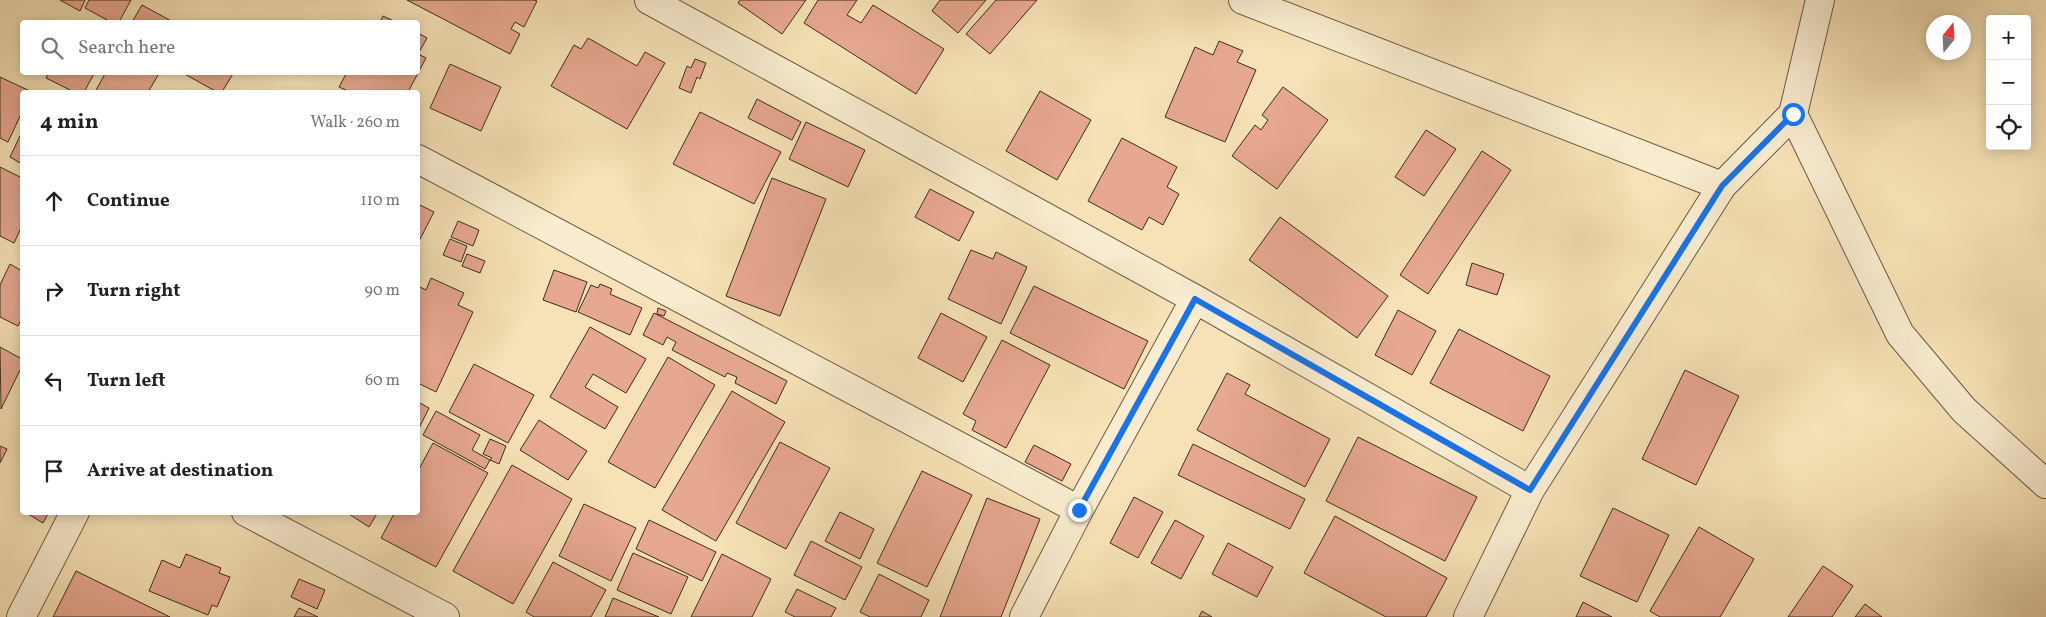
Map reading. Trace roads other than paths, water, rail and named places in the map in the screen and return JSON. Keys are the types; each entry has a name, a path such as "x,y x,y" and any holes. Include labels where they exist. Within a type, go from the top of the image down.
{"street":[{"path":"650,0 1195,299 1530,490"},
{"path":"1243,0 1722,186"},
{"path":"1468,617 1530,490 1722,186 1793,114 1820,0"},
{"path":"1793,114 1900,334 1964,410 2046,484"},
{"path":"420,160 1079,510"},
{"path":"1024,617 1079,510 1195,299"},
{"path":"21,617 73,515"},
{"path":"252,515 445,617"}]}
